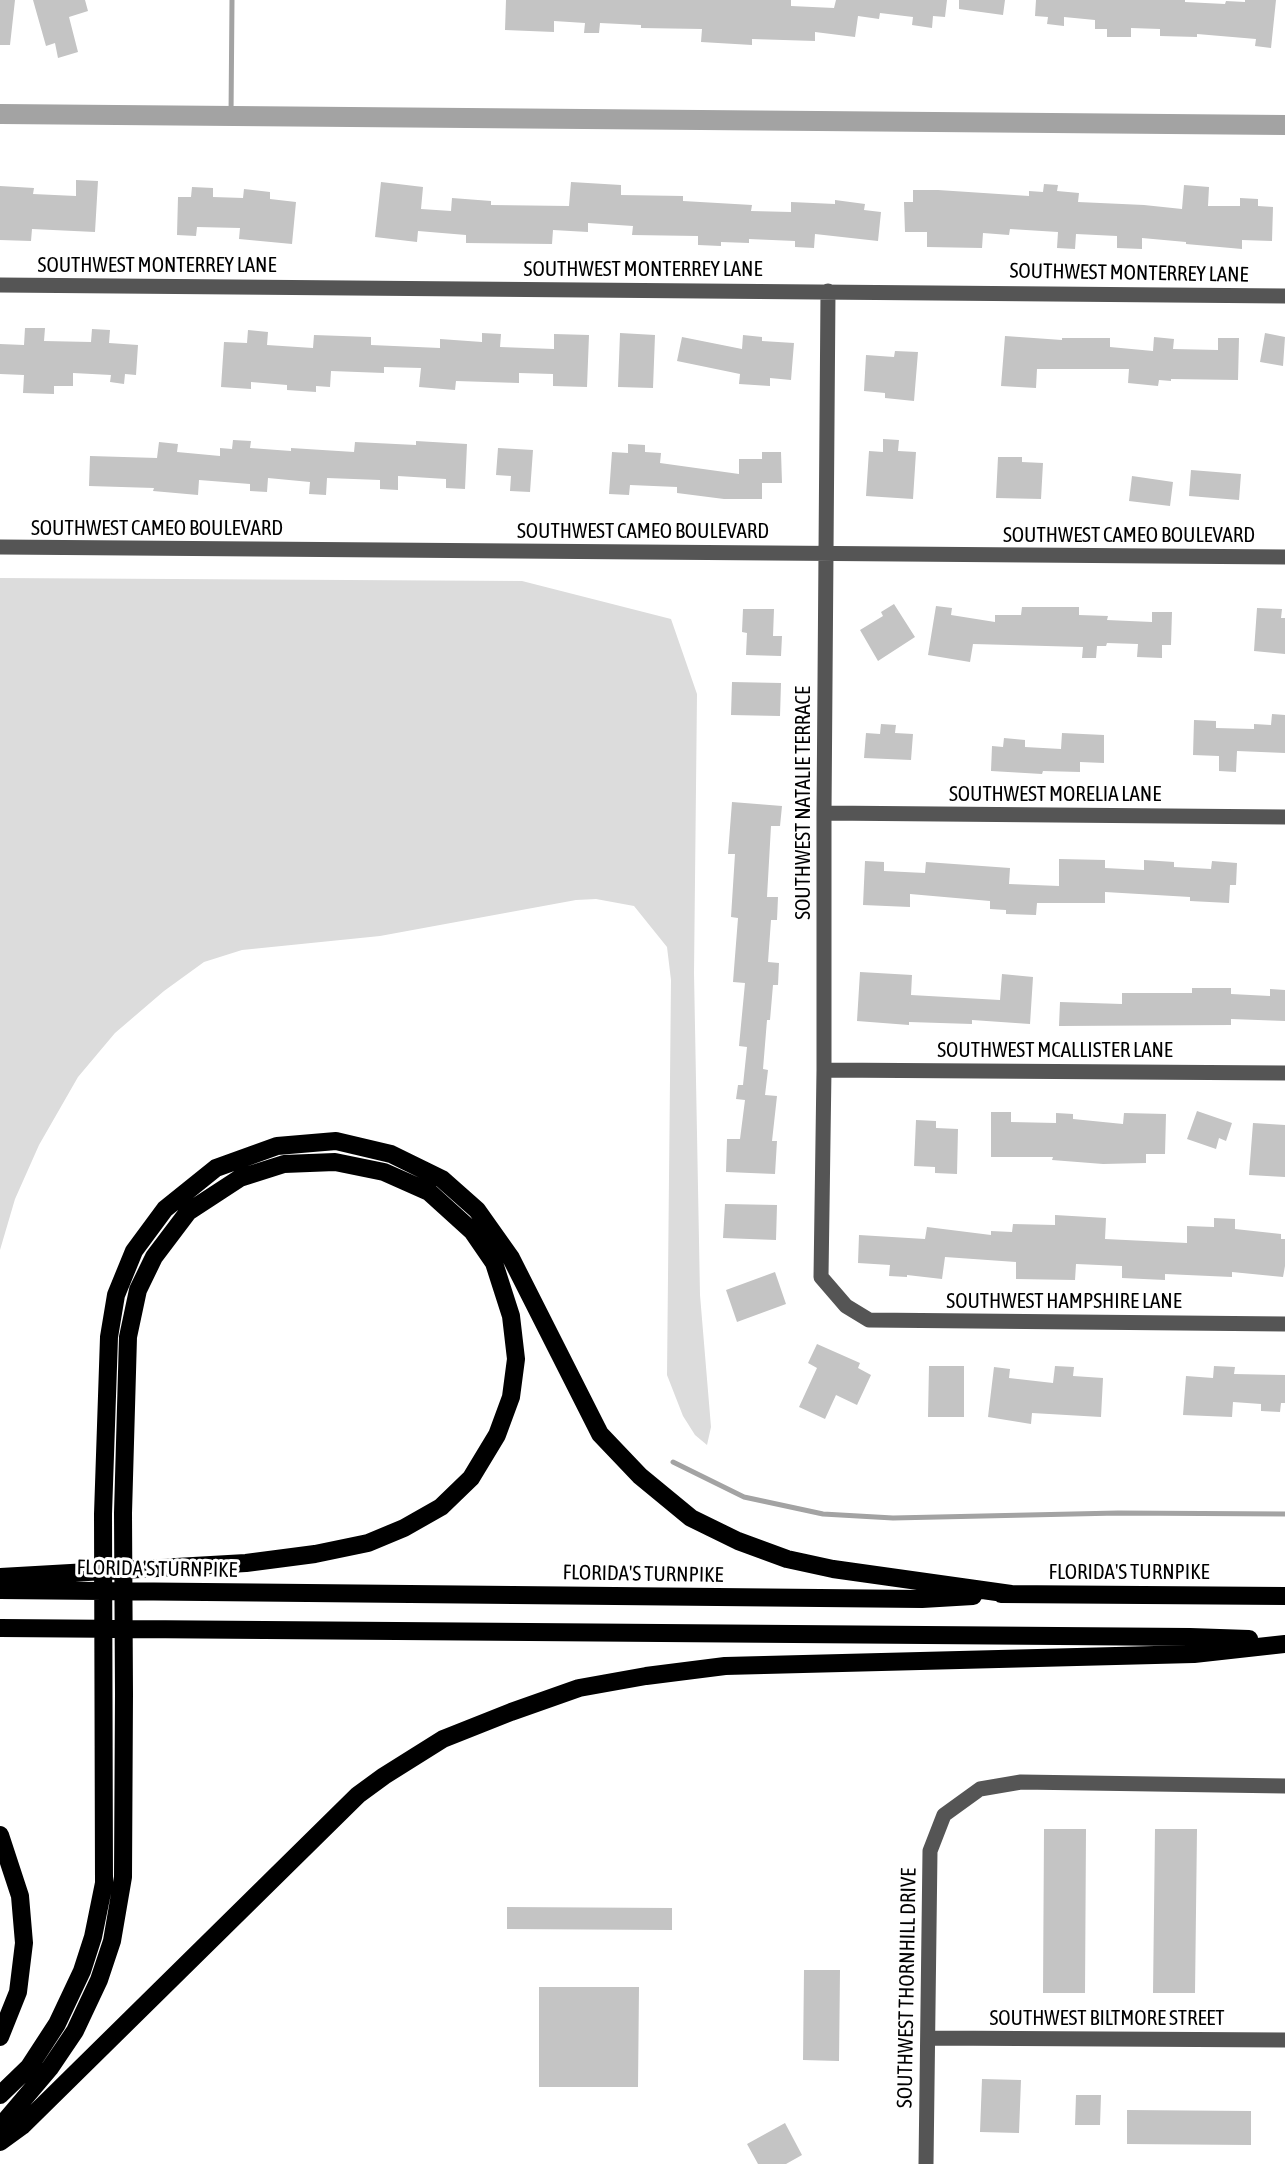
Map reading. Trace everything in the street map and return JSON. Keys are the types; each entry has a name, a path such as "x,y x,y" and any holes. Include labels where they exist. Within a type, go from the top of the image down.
{"highway":[{"path":"0,2095 29,2067 57,2024 82,1971 93,1937 104,1883 103,1514 109,1337 116,1295 134,1251 165,1209 216,1168 277,1146 336,1141 391,1154 442,1179 477,1210 511,1258 600,1434 640,1476 691,1518 738,1541 787,1559 833,1569 1011,1594"},
{"path":"0,1577 246,1563 315,1554 368,1543 441,1507 471,1478 497,1435 511,1397 516,1359 511,1316 494,1263 472,1231 429,1192 384,1172 335,1162 284,1164 240,1178 188,1212 154,1257 138,1290 128,1337 123,1513 124,1694 123,1877 112,1941 99,1980 75,2031 50,2068 0,2127"},
{"name":"FLORIDA'S TURNPIKE","path":"0,1590 922,1599 1011,1594 1285,1596"},
{"path":"0,1628 1190,1637 1285,1642"},
{"path":"0,2142 22,2126 358,1795 444,1739 511,1712 579,1688 646,1676 725,1666 1194,1654 1285,1642"},
{"path":"0,1835 20,1896 24,1943 18,1992 0,2037"}],"street":[{"name":"SOUTHWEST MONTERREY LANE","path":"0,285 1285,296"},
{"name":"SOUTHWEST NATALIE TERRACE","path":"828,291 821,1278 846,1306"},
{"name":"SOUTHWEST CAMEO BOULEVARD","path":"0,548 1285,557"},
{"name":"SOUTHWEST MORELIA LANE","path":"824,813 1285,817"},
{"name":"SOUTHWEST MCALLISTER LANE","path":"824,1070 1285,1073"},
{"name":"SOUTHWEST HAMPSHIRE LANE","path":"846,1306 869,1320 879,1321 1285,1324"},
{"name":"SOUTHWEST THORNHILL DRIVE","path":"926,2164 930,1851 944,1815 980,1789 1021,1782 1285,1785"},
{"name":"SOUTHWEST BILTMORE STREET","path":"928,2038 1285,2040"}],"shaded area":[{"path":"0,578 522,581 671,619 697,694 694,973 700,1295 711,1427 707,1445 695,1435 683,1416 667,1375 671,980 667,947 634,906 596,899 576,900 380,936 242,950 204,962 164,991 115,1033 78,1077 39,1145 15,1199 0,1250"}],"building":[{"path":"0,0 15,0 10,45 0,45"},
{"path":"33,0 85,0 88,11 69,17 78,52 58,58 55,43 46,46"},
{"path":"506,0 791,0 791,6 834,8 836,0 947,0 945,17 933,16 932,28 912,25 913,17 880,13 879,19 858,16 855,37 815,32 815,41 752,39 752,45 701,42 702,29 641,28 641,25 600,23 599,33 584,33 585,23 554,21 554,32 505,30"},
{"path":"959,0 1005,0 1003,15 959,9"},
{"path":"1036,0 1185,0 1185,2 1225,4 1226,1 1276,0 1271,48 1255,46 1256,39 1197,34 1197,37 1160,36 1160,29 1131,28 1131,37 1107,37 1107,29 1095,29 1095,20 1064,17 1064,26 1047,24 1048,17 1035,16"},
{"path":"76,180 98,181 95,232 32,229 31,241 0,240 0,186 34,188 33,194 76,196"},
{"path":"381,182 423,187 421,209 451,211 452,198 491,201 491,205 569,206 571,182 621,185 621,195 683,196 683,201 752,205 751,211 791,212 791,202 835,204 835,200 865,204 864,210 881,212 878,241 815,234 814,248 795,247 795,241 749,239 749,243 721,242 721,246 698,245 698,236 632,235 633,226 588,223 588,232 553,230 552,244 466,243 466,235 418,231 417,242 375,237"},
{"path":"1044,184 1058,185 1057,191 1079,193 1078,202 1182,209 1184,185 1209,187 1208,206 1240,206 1240,198 1258,199 1258,206 1273,207 1272,241 1242,240 1242,249 1142,238 1142,249 1117,248 1117,236 1076,234 1075,249 1057,248 1058,232 1010,229 1009,235 983,233 982,248 927,247 927,232 905,232 904,202 913,202 913,190 1029,196 1029,191 1043,192"},
{"path":"192,187 213,188 213,197 243,198 244,189 270,192 270,199 296,202 292,244 239,239 240,228 197,227 196,236 177,235 178,197 191,197"},
{"path":"25,328 45,328 44,341 91,342 92,329 110,330 109,343 138,345 136,375 125,374 124,384 110,382 111,375 73,373 73,386 54,386 54,394 23,393 24,375 0,374 0,344 24,345"},
{"path":"248,330 268,332 267,345 313,348 314,335 371,337 371,345 440,348 440,339 482,342 482,333 501,334 500,347 554,349 554,334 589,335 587,387 553,386 553,374 519,373 519,383 456,381 455,390 419,387 421,368 384,367 384,373 331,371 330,387 316,386 316,392 287,390 287,385 251,382 251,389 221,387 224,342 247,343"},
{"path":"620,333 655,335 653,388 618,387"},
{"path":"1265,333 1285,337 1283,366 1260,362"},
{"path":"743,335 762,337 762,341 794,343 791,380 770,378 770,386 739,384 740,374 677,361 682,337 742,349"},
{"path":"1005,336 1062,340 1062,338 1110,338 1110,347 1153,351 1154,337 1174,339 1173,349 1218,350 1218,338 1239,338 1238,380 1171,379 1171,381 1159,380 1158,386 1128,383 1129,369 1037,369 1036,388 1001,386"},
{"path":"895,351 918,352 914,401 885,398 885,393 864,391 866,355 894,357"},
{"path":"883,439 899,440 898,451 916,452 913,499 866,496 869,451 883,452"},
{"path":"233,440 251,441 250,448 291,451 291,448 354,452 355,442 416,445 416,441 467,444 465,489 446,488 446,479 398,476 398,490 380,489 380,480 327,478 326,495 309,494 310,482 268,478 267,492 250,491 250,484 199,480 198,495 153,491 154,488 89,486 90,456 157,458 159,442 178,444 177,452 220,456 220,448 232,449"},
{"path":"628,444 645,445 645,452 661,453 660,463 739,474 739,459 762,459 762,452 781,452 782,483 762,483 762,499 724,499 677,493 677,487 630,485 629,495 609,494 612,452 628,453"},
{"path":"498,448 533,450 530,492 510,491 511,476 496,475"},
{"path":"998,457 1022,457 1022,462 1043,463 1041,499 996,498"},
{"path":"1191,470 1241,474 1239,500 1189,496"},
{"path":"1132,476 1173,482 1170,506 1129,501"},
{"path":"894,604 915,637 878,661 860,630 883,616 881,612"},
{"path":"936,606 952,608 951,615 995,622 995,615 1021,615 1022,607 1079,607 1079,615 1108,616 1107,620 1152,622 1152,612 1172,612 1171,645 1162,645 1162,658 1137,657 1138,644 1107,643 1106,646 1097,646 1096,658 1082,658 1083,647 973,644 970,662 928,655"},
{"path":"1257,608 1282,609 1281,618 1285,618 1285,654 1254,651"},
{"path":"743,609 774,609 773,636 782,636 781,656 746,655 747,633 742,632"},
{"path":"732,682 781,683 780,716 731,715"},
{"path":"1272,714 1285,715 1285,753 1237,751 1236,772 1219,771 1219,756 1193,755 1194,720 1216,721 1216,728 1254,729 1254,724 1271,725"},
{"path":"881,724 896,725 895,733 913,734 911,760 864,758 866,733 880,734"},
{"path":"1062,733 1104,735 1104,763 1080,762 1080,772 1043,771 1042,774 991,771 992,746 1003,747 1004,738 1025,740 1025,747 1061,749"},
{"path":"732,802 782,806 780,826 771,826 767,897 778,897 777,920 771,920 768,962 779,963 778,985 773,985 770,1020 767,1020 763,1069 768,1070 765,1095 777,1096 772,1141 777,1141 775,1174 726,1172 727,1139 740,1139 745,1100 736,1099 738,1085 743,1085 747,1047 739,1046 745,983 733,982 738,918 731,917 735,854 728,854"},
{"path":"1059,859 1105,860 1105,868 1144,870 1144,860 1174,862 1174,867 1211,869 1212,861 1237,863 1236,885 1230,885 1229,903 1190,901 1190,897 1105,892 1105,903 1037,903 1036,915 1006,914 1006,910 990,909 990,901 910,894 910,907 863,905 865,861 884,862 884,871 925,873 926,862 1010,868 1009,884 1059,886"},
{"path":"860,972 912,975 911,995 1000,1000 1002,974 1033,977 1030,1024 972,1020 972,1024 909,1022 909,1025 857,1021"},
{"path":"1192,988 1231,988 1231,994 1270,996 1270,989 1285,990 1285,1021 1231,1019 1231,1025 1059,1026 1060,1002 1122,1004 1122,993 1192,993"},
{"path":"1197,1111 1232,1123 1226,1141 1219,1138 1216,1149 1187,1139"},
{"path":"991,1112 1011,1112 1011,1122 1056,1123 1056,1113 1073,1114 1073,1119 1123,1124 1124,1113 1166,1114 1165,1154 1146,1154 1146,1163 1103,1164 1052,1160 1053,1157 991,1157"},
{"path":"916,1120 936,1121 936,1128 958,1129 957,1174 935,1173 935,1167 914,1166"},
{"path":"1253,1123 1285,1125 1285,1177 1249,1175"},
{"path":"725,1204 777,1205 776,1240 723,1238"},
{"path":"1055,1215 1106,1218 1105,1239 1187,1243 1187,1226 1214,1227 1214,1218 1235,1219 1235,1229 1281,1234 1281,1239 1285,1239 1283,1277 1232,1272 1232,1277 1165,1274 1165,1280 1122,1278 1122,1266 1076,1264 1075,1280 1016,1279 1016,1262 945,1257 942,1279 907,1275 907,1277 889,1276 890,1265 858,1263 859,1235 925,1239 927,1227 991,1235 991,1231 1012,1232 1013,1224 1055,1225"},
{"path":"775,1272 786,1304 737,1322 726,1290"},
{"path":"817,1344 860,1363 858,1368 871,1375 857,1405 836,1395 825,1419 799,1407 817,1368 808,1363"},
{"path":"929,1366 964,1366 964,1417 928,1417"},
{"path":"1055,1366 1074,1367 1073,1376 1103,1378 1101,1417 1032,1413 1031,1424 988,1417 994,1367 1010,1369 1009,1378 1053,1383"},
{"path":"1214,1366 1235,1367 1234,1374 1285,1375 1285,1403 1281,1403 1280,1412 1261,1411 1261,1404 1233,1402 1232,1417 1183,1415 1186,1376 1213,1378"},
{"path":"1044,1829 1086,1829 1085,1993 1043,1993"},
{"path":"1155,1829 1197,1829 1195,1993 1153,1993"},
{"path":"507,1907 672,1908 672,1930 507,1929"},
{"path":"804,1970 840,1970 839,2061 803,2060"},
{"path":"539,1987 639,1987 638,2087 539,2087"},
{"path":"982,2079 1021,2080 1019,2133 980,2132"},
{"path":"1076,2095 1101,2095 1100,2125 1075,2125"},
{"path":"1127,2110 1251,2111 1251,2145 1127,2144"},
{"path":"785,2123 802,2155 786,2164 758,2164 747,2144"}],"waterway":[{"path":"231,116 232,0"},
{"path":"0,114 1285,125"},
{"path":"673,1462 744,1497 823,1514 893,1518 1118,1513 1285,1514"}]}
